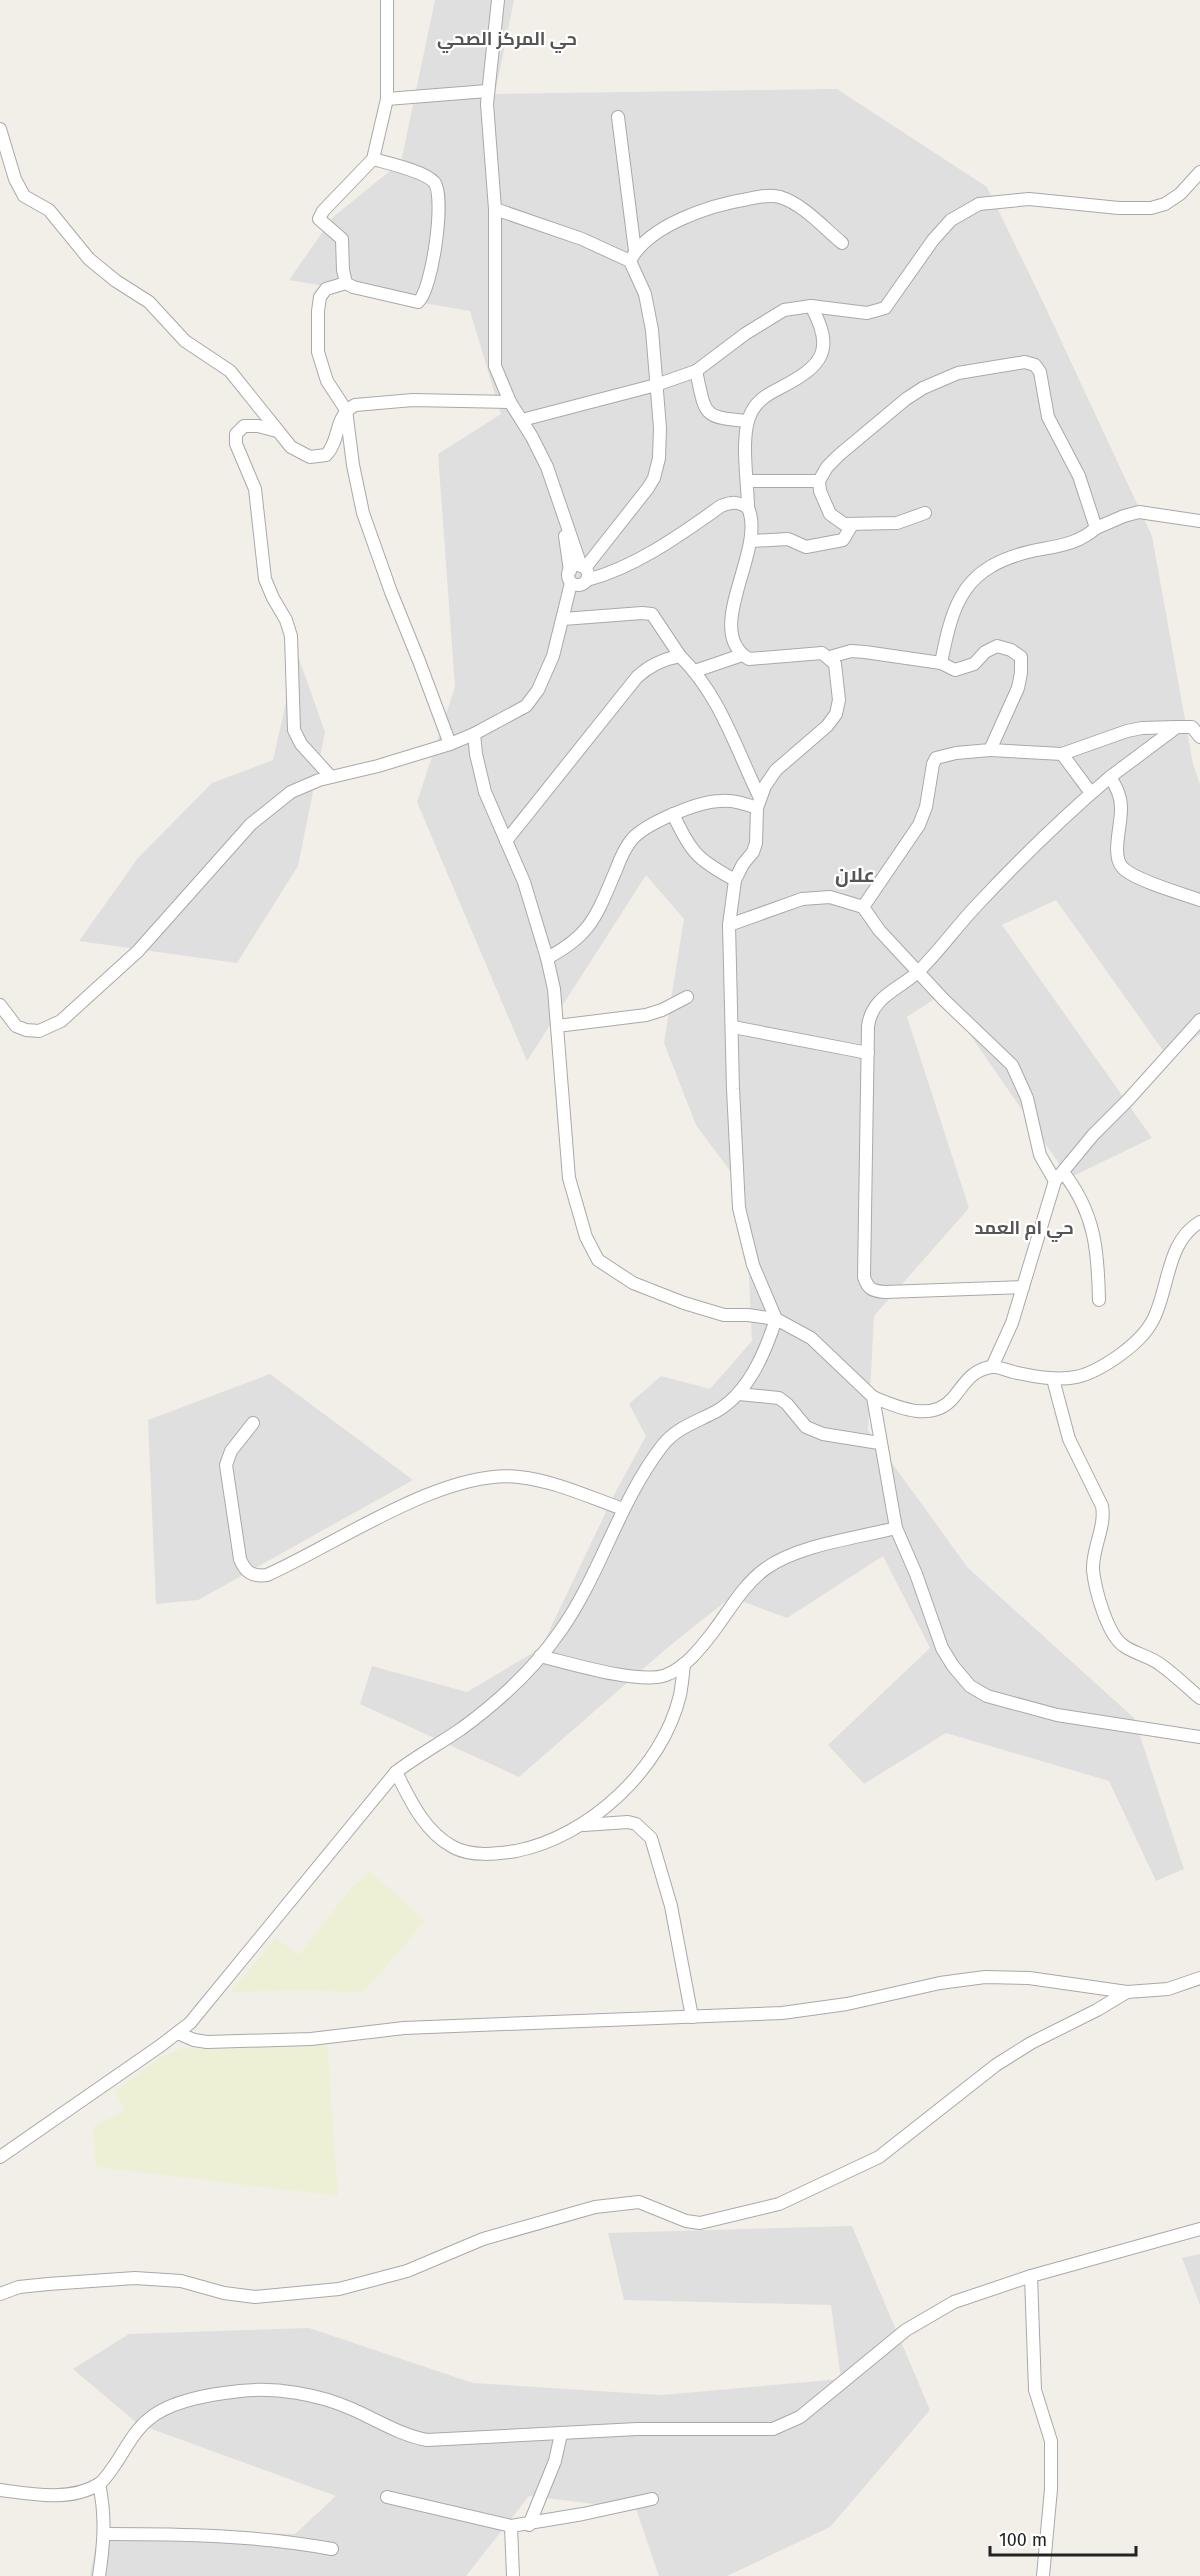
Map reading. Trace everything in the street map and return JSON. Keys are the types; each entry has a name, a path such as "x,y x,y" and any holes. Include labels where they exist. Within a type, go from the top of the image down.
{"street":[{"path":"346,283 343,270 342,239 320,221 320,215 373,159 387,99 387,0"},
{"path":"498,0 488,91 489,141 495,209 494,354 498,376 510,402 547,467 579,574"},
{"path":"387,99 488,91"},
{"path":"0,1005 16,1026 26,1030 39,1031 61,1021 138,951 236,840 266,811 291,792 331,777 378,766 450,744 516,712 534,698 553,656 579,574 654,478 658,458 660,434 652,330 633,256 618,117"},
{"path":"0,129 15,179 24,195 49,210 89,259 116,281 149,302 185,341 230,371 277,431 297,451 310,457 321,457 331,450 338,424 346,410 363,404 413,400 510,402"},
{"path":"373,159 422,174 434,182 437,188 439,208 429,276 422,300 416,303 346,283 322,292 318,311 317,344 327,381 346,410 353,465 363,513 390,591 419,660 450,744"},
{"path":"522,420 656,385 696,372 768,319 784,310 811,306 856,314 885,308 933,240 951,220 979,204 1029,199 1119,208 1150,208 1165,204 1180,194 1200,172"},
{"path":"633,256 672,223 688,215 721,204 770,196 791,202 842,243"},
{"path":"495,209 633,256"},
{"path":"758,803 776,770 828,726 836,714 839,700 838,674 830,657 822,653 812,653 758,660 749,659 742,655 733,640 732,614 751,541 752,516 748,508 747,421 759,402 806,372 819,359 825,341 823,330 811,306"},
{"path":"925,513 897,523 844,524 830,514 820,491 819,481 827,467 839,455 906,399 923,388 958,373 1025,362 1035,365 1040,372 1048,417 1079,476 1096,528"},
{"path":"696,372 705,406 710,414 716,418 747,421"},
{"path":"277,431 258,426 244,426 236,434 236,444 255,489 263,568 268,588 286,620 291,636 294,730 301,744 331,777"},
{"path":"748,481 819,481"},
{"path":"579,574 622,568 731,502 740,502 748,508"},
{"path":"940,663 952,615 968,584 985,570 1007,558 1068,544 1088,535 1096,528 1139,512 1200,521"},
{"path":"751,541 788,539 809,547 841,541 852,525"},
{"path":"563,619 652,614 680,656 695,671 719,709 758,803 756,843 753,852 743,864 735,880 729,926 733,1089 739,1208 753,1265 776,1318"},
{"path":"830,657 851,651 865,651 940,663 955,670 967,668 985,652 997,646 1011,650 1021,657 1023,662 1018,688 990,750"},
{"path":"695,671 742,655"},
{"path":"506,841 636,677 661,660 680,656"},
{"path":"862,907 919,825 926,807 936,758 956,753 990,750 1062,754 1127,731 1150,727 1192,728 1200,737"},
{"path":"1023,1287 885,1292 874,1291 867,1284 864,1277 864,1229 868,1026 872,1011 879,1001 918,972 1025,854 1110,777 1177,727"},
{"path":"474,734 485,792 524,882 547,958 554,989 569,1178 586,1237 598,1260 633,1283 703,1309 724,1315 748,1314 776,1318 811,1338 873,1397 908,1411 933,1411 952,1400 972,1375 992,1367 1053,1379 1076,1377 1108,1364 1142,1337 1155,1316 1177,1248 1184,1236 1200,1222"},
{"path":"1062,754 1091,793"},
{"path":"1110,777 1118,793 1121,808 1118,854 1121,866 1133,875 1200,900"},
{"path":"547,958 576,942 586,931 602,905 621,857 633,838 674,814 720,800 758,803"},
{"path":"674,814 688,845 710,865 735,880"},
{"path":"729,926 802,898 830,897 862,907 879,930 944,1000 1012,1065 1027,1098 1040,1155 1059,1176 1073,1185 1085,1207 1094,1234 1099,1300"},
{"path":"557,1026 646,1015 662,1010 687,997"},
{"path":"992,1367 1005,1339 1059,1176 1093,1135 1200,1020"},
{"path":"733,1027 868,1053"},
{"path":"0,2157 178,2033 214,1996 396,1772 467,1724 510,1688 540,1656 562,1629 575,1607 623,1509 652,1461 669,1438 679,1430 716,1411 739,1394 748,1380 776,1318"},
{"path":"1053,1379 1069,1439 1102,1506 1103,1516 1094,1551 1093,1569 1097,1590 1112,1633 1124,1647 1162,1665 1200,1698"},
{"path":"739,1394 779,1398 806,1427 823,1434 879,1443"},
{"path":"873,1397 879,1443 896,1528 916,1574 942,1648 970,1686 987,1696 1057,1716 1200,1737"},
{"path":"253,1423 231,1451 226,1465 240,1559 244,1569 253,1575 267,1575 411,1503 461,1483 484,1478 519,1477 547,1481 623,1509"},
{"path":"540,1656 638,1678 660,1677 684,1664 697,1652 752,1581 771,1565 816,1548 896,1528"},
{"path":"396,1772 423,1820 447,1843 462,1850 480,1854 500,1854 532,1848 582,1825 613,1801 645,1765 660,1743 680,1695 684,1664"},
{"path":"582,1825 628,1822 636,1824 651,1838 673,1915 692,2017"},
{"path":"178,2033 200,2042 242,2043 311,2039 404,2028 782,2013 828,2007 940,1983 986,1977 1029,1978 1127,1992 1168,1989 1200,1978"},
{"path":"0,2294 19,2288 48,2284 135,2278 181,2281 224,2293 255,2297 331,2290 358,2286 407,2271 483,2239 595,2207 639,2202 687,2221 700,2223 779,2204 879,2157 996,2065 1031,2043 1097,2010 1127,1992"},
{"path":"0,2490 55,2495 71,2493 99,2484 150,2417 187,2402 239,2391 279,2391 317,2397 350,2408 406,2435 427,2440 637,2429 773,2429 794,2421 821,2402 884,2347 921,2320 970,2295 1200,2229"},
{"path":"1031,2276 1035,2390 1051,2441 1051,2490 1043,2576"},
{"path":"529,2524 555,2462 561,2434"},
{"path":"99,2484 105,2516 99,2576"},
{"path":"387,2497 511,2526 652,2499"},
{"path":"511,2526 513,2576"},
{"path":"105,2534 228,2537 299,2543 332,2549"}],"shaded area":[{"path":"435,0 514,0 495,94 837,89 987,187 1152,536 1193,764 1200,784 1200,1034 1169,1059 1056,900 1002,925 1152,1138 1069,1178 942,994 907,1017 969,1208 874,1316 868,1430 968,1568 1134,1718 1184,1869 1156,1881 1109,1781 946,1733 864,1784 828,1745 930,1648 883,1556 787,1618 731,1597 667,1648 519,1777 360,1704 372,1666 467,1692 541,1648 615,1493 646,1436 629,1404 661,1376 710,1389 752,1341 745,1191 696,1125 664,1043 684,919 646,875 527,1061 417,802 455,687 438,454 501,414 470,311 289,280 333,217 401,162"},
{"path":"297,653 325,732 298,866 237,963 79,941 138,858 212,783 273,760"},
{"path":"270,1374 413,1480 198,1600 156,1604 148,1420"},
{"path":"852,2226 930,2410 830,2527 727,2576 659,2576 636,2509 529,2496 466,2576 90,2576 99,2528 295,2534 336,2496 138,2424 73,2369 129,2334 309,2328 473,2383 662,2395 841,2379 831,2305 624,2300 608,2233"},
{"path":"1200,2254 1200,2305 1182,2258"}],"green space":[{"path":"370,1871 425,1921 363,1993 310,1990 230,1992 276,1938 299,1955 351,1888"},
{"path":"327,2040 338,2196 96,2167 93,2127 125,2111 115,2091 159,2058 182,2048"}],"district":[{"name":"حي المركز الصحي","path":"507,39"},
{"name":"علان","path":"855,875"},
{"name":"حي ام العمد","path":"1024,1228"}]}
